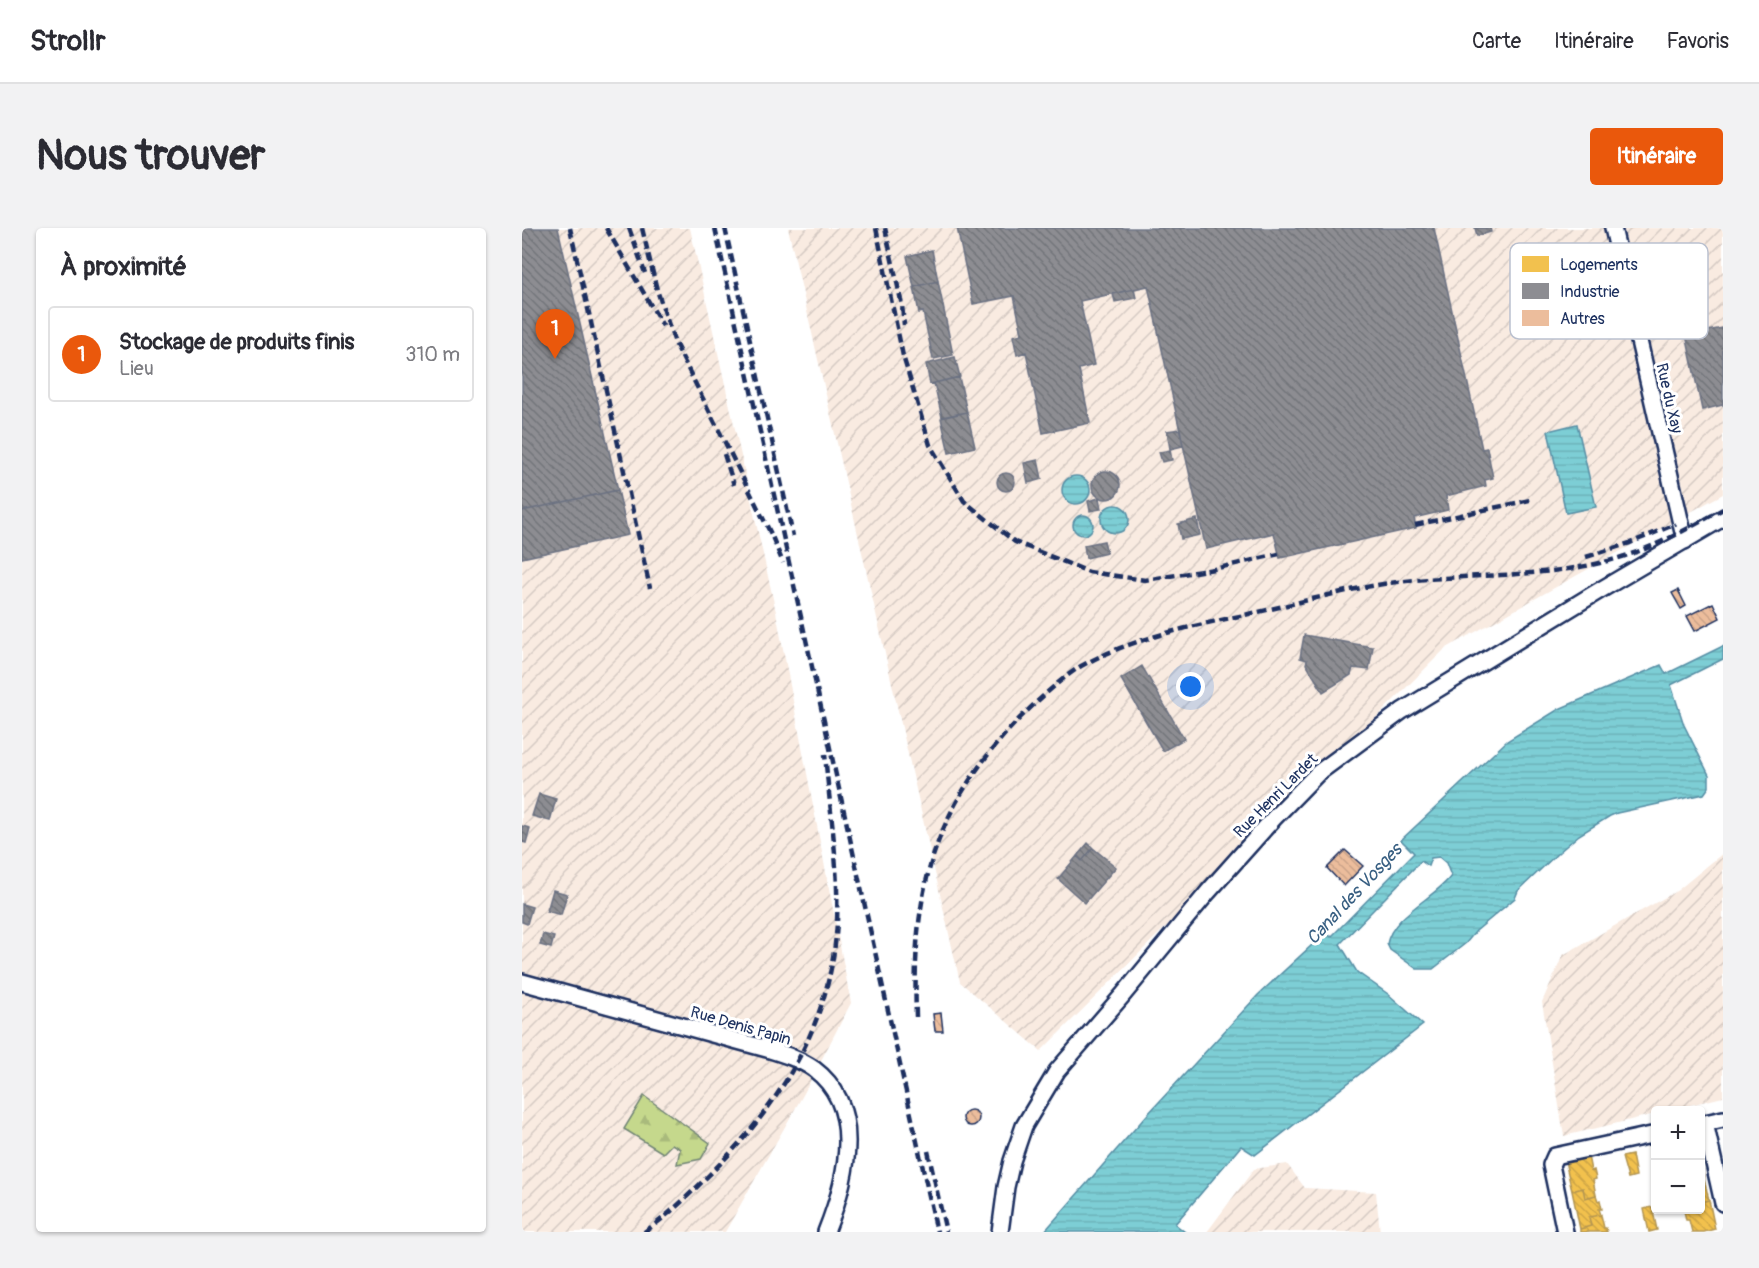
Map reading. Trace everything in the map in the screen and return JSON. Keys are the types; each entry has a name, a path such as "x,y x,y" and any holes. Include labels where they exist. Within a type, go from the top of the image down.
{"street":[{"name":"Rue du Xay","path":"1613,228 1616,243"},
{"name":"Rue du Xay","path":"1639,339 1685,541"},
{"name":"Rue Henri Lardet","path":"1000,1232 1005,1187 1024,1126 1057,1071 1208,892 1318,773 1402,711 1723,518"},
{"name":"Rue Denis Papin","path":"522,982 767,1049 799,1061 814,1070 829,1084 838,1098 846,1130 843,1184 826,1232"},
{"path":"1705,1123 1723,1119"},
{"path":"1705,1131 1723,1203"},
{"path":"1565,1232 1551,1165 1555,1156 1651,1135"}],"shaded area":[{"path":"522,228 690,228 776,612 851,1003 803,1095 725,1232 522,1232"},
{"path":"788,228 1723,228 1723,494 1445,649 1041,1051 960,982"},
{"path":"1723,853 1723,1097 1686,1106 1651,1106 1651,1115 1564,1136 1542,1002 1563,955 1678,890"},
{"path":"1287,1164 1305,1188 1376,1192 1380,1232 1207,1232 1254,1169"}],"green space":[{"path":"644,1096 710,1143 701,1159 677,1164 680,1149 672,1144 663,1153 624,1129"}],"water":[{"path":"1577,424 1596,507 1566,513 1548,431"},
{"path":"1076,476 1086,480 1090,490 1086,500 1076,504 1066,500 1062,490 1066,480"},
{"path":"1115,505 1125,509 1129,519 1125,529 1115,533 1105,529 1101,519 1105,509"},
{"path":"1083,515 1090,518 1093,525 1090,532 1083,535 1076,532 1073,525 1076,518"},
{"path":"1723,646 1723,659 1671,685 1684,725 1709,775 1709,787 1704,794 1617,813 1579,835 1466,943 1433,969 1417,969 1390,950 1387,944 1397,924 1405,915 1451,876 1446,863 1439,857 1431,858 1428,866 1421,861 1340,944 1357,972 1388,994 1423,1025 1255,1155 1241,1146 1175,1224 1185,1232 1044,1232 1147,1115 1258,995 1326,932 1331,937 1414,853 1401,840 1507,741 1559,709 1661,665 1666,674"}],"building: Logements":[{"path":"1632,1155 1636,1176 1628,1178 1622,1157"},
{"path":"1588,1156 1591,1171 1594,1170 1596,1179 1593,1180 1596,1195 1585,1198 1583,1188 1572,1191 1565,1161"},
{"path":"1705,1184 1709,1200 1705,1201"},
{"path":"1583,1188 1585,1198 1596,1195 1602,1209 1599,1209 1601,1215 1589,1217 1591,1226 1580,1229 1572,1191"},
{"path":"1709,1200 1715,1229 1692,1232 1685,1214 1705,1214 1705,1201"},
{"path":"1651,1207 1657,1230 1649,1232 1644,1209"},
{"path":"1601,1215 1607,1232 1580,1232 1580,1229 1591,1226 1589,1217"}],"building: Industrie":[{"path":"522,228 558,228 618,490 522,511"},
{"path":"957,228 1434,228 1482,449 1487,448 1493,478 1485,480 1486,486 1446,496 1448,510 1414,518 1416,528 1280,558 1274,533 1206,549 1148,286 1080,301 1094,365 1079,369 1090,423 1043,433 1026,352 1017,355 1013,336 1022,334 1014,296 973,304"},
{"path":"1475,228 1490,228 1491,232 1477,236"},
{"path":"932,250 938,281 914,287 907,256"},
{"path":"938,281 953,355 933,359 923,312 919,313 914,287"},
{"path":"1134,289 1136,298 1115,302 1113,294"},
{"path":"1723,328 1723,405 1702,410 1687,339 1708,339 1708,331"},
{"path":"955,357 960,377 930,384 926,364"},
{"path":"959,377 967,412 942,417 934,383"},
{"path":"967,412 975,447 949,453 941,418"},
{"path":"1180,429 1183,446 1170,449 1167,431"},
{"path":"1170,450 1172,460 1162,462 1159,452"},
{"path":"1038,460 1042,479 1028,483 1024,463"},
{"path":"1106,471 1116,475 1120,485 1116,495 1106,499 1096,495 1092,485 1096,475"},
{"path":"1006,473 1012,476 1015,482 1012,488 1006,491 1000,488 997,482 1000,476"},
{"path":"618,490 628,535 522,558 522,511"},
{"path":"1099,498 1101,509 1090,511 1088,501"},
{"path":"1197,519 1200,535 1181,539 1178,524"},
{"path":"1104,541 1107,553 1086,558 1084,545"},
{"path":"1304,635 1373,647 1369,670 1353,668 1351,675 1323,692 1306,664 1307,660 1300,658"},
{"path":"1142,666 1184,739 1163,751 1121,679"},
{"path":"539,794 556,799 550,821 532,816"},
{"path":"522,826 530,828 526,843 522,842"},
{"path":"1088,843 1093,848 1082,861 1077,856"},
{"path":"1093,848 1116,867 1085,903 1058,879 1077,856 1082,861"},
{"path":"553,890 567,894 561,915 547,911"},
{"path":"522,904 532,907 527,924 522,922"},
{"path":"543,934 554,937 551,948 540,945"}],"building: Autres":[{"path":"1678,590 1686,606 1681,609 1672,593"},
{"path":"1713,603 1720,618 1695,631 1687,616"},
{"path":"1345,850 1363,866 1344,886 1327,868"},
{"path":"941,1013 943,1031 935,1031 933,1014"},
{"path":"971,1110 979,1118 971,1126 963,1118"}],"railway":[{"path":"570,228 650,588"},
{"path":"606,228 663,326"},
{"path":"629,228 645,273"},
{"path":"642,228 657,290 675,343 771,534 783,563"},
{"path":"715,228 937,1232"},
{"path":"725,228 793,536"},
{"path":"876,228 903,356 930,445 964,501 1015,542 1089,572 1145,580 1214,569 1279,554"},
{"path":"885,228 902,305 904,325"},
{"path":"724,454 734,485"},
{"path":"1415,525 1530,500"},
{"path":"916,1017 918,930 924,891 934,855 948,819 966,785 991,751 1027,711 1076,669 1125,646 1169,632 1351,590 1406,581 1520,574 1576,568 1604,562 1654,545 1723,509"},
{"path":"1586,557 1630,543 1676,524"},
{"path":"644,1232 693,1191 735,1148 779,1091 813,1029 833,960 837,922 835,859 825,754"},
{"path":"928,1151 946,1232"}],"place":[{"name":"Stockage de produits finis","path":"555,359"}],"water label":[{"name":"Canal des Vosges","path":"1354,894"}]}
